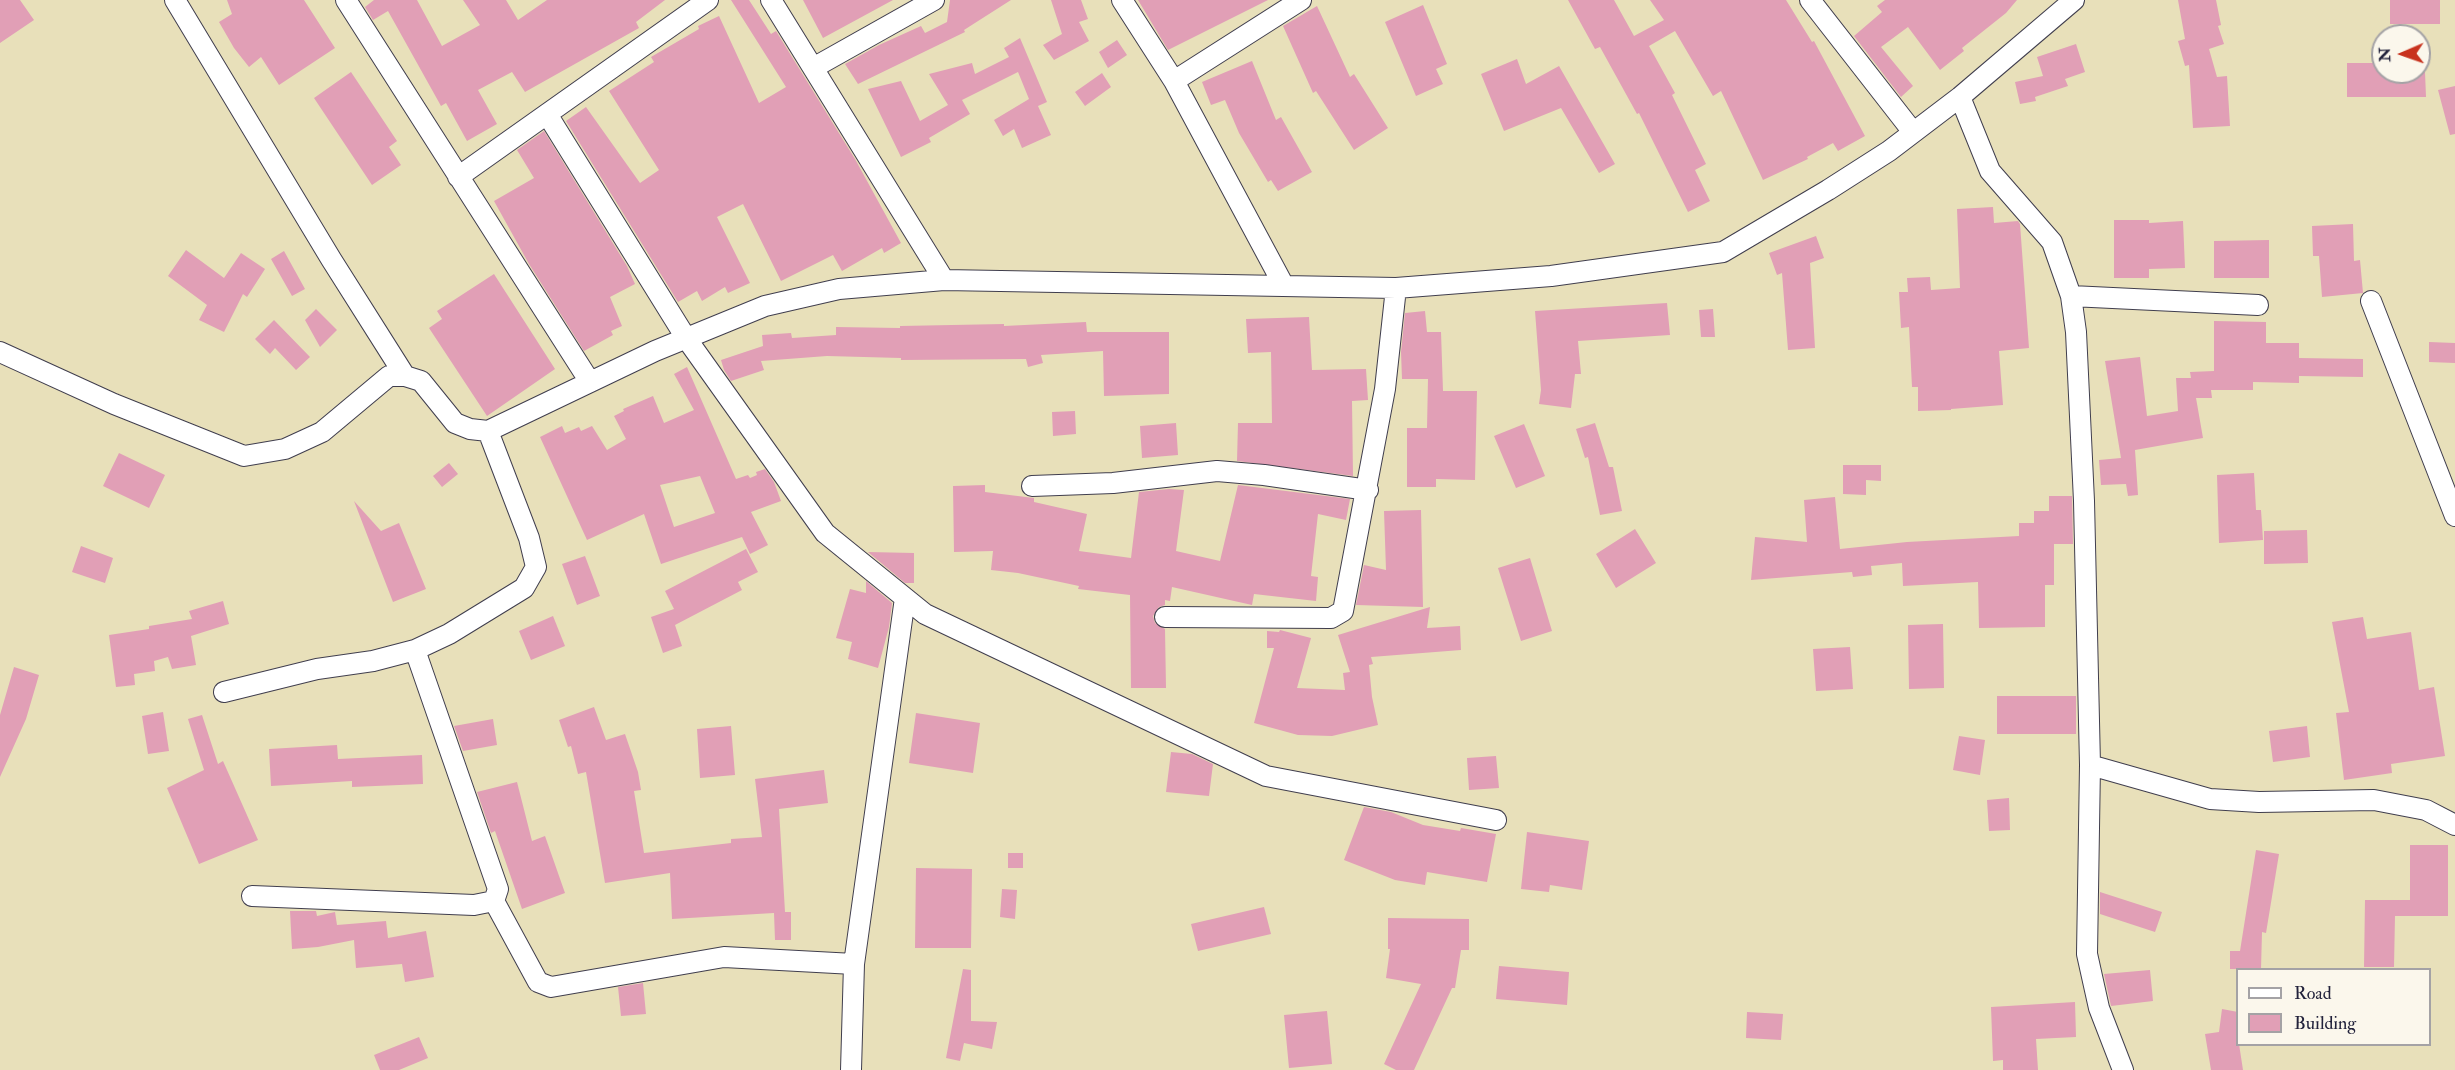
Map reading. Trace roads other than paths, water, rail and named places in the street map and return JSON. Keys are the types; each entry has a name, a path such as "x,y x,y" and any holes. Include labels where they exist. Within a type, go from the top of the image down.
{"street":[{"path":"175,0 331,259 405,376"},
{"path":"346,0 590,382"},
{"path":"458,177 708,0"},
{"path":"771,0 944,280"},
{"path":"813,68 934,0"},
{"path":"1122,0 1174,81 1284,286"},
{"path":"1174,81 1301,0"},
{"path":"1810,0 1913,132"},
{"path":"0,352 114,404 244,456 285,450 322,432 389,376 405,376 421,381 455,423 470,429 488,430 686,338 765,306 839,289 944,280 1396,288 1551,276 1723,252 1828,190 1888,151 1960,96 2074,0"},
{"path":"1960,96 1990,171 2052,242 2071,296 2076,332 2084,501 2090,765 2087,954 2100,1008 2123,1070"},
{"path":"547,114 686,338 825,533 925,614 1266,776 1496,820"},
{"path":"1165,617 1331,618 1343,612 1368,490 1385,389 1396,288"},
{"path":"2071,296 2258,305"},
{"path":"2371,301 2455,516"},
{"path":"224,692 317,669 373,661 415,650 449,634 524,588 536,567 529,538 488,430"},
{"path":"1032,486 1113,483 1217,471 1264,475 1368,490"},
{"path":"851,1070 854,964 906,598"},
{"path":"415,650 498,889 494,901 538,982 551,987 724,957 854,964"},
{"path":"2090,765 2210,799 2259,802 2374,800 2427,810 2455,825"},
{"path":"252,896 474,905 494,901"}]}
